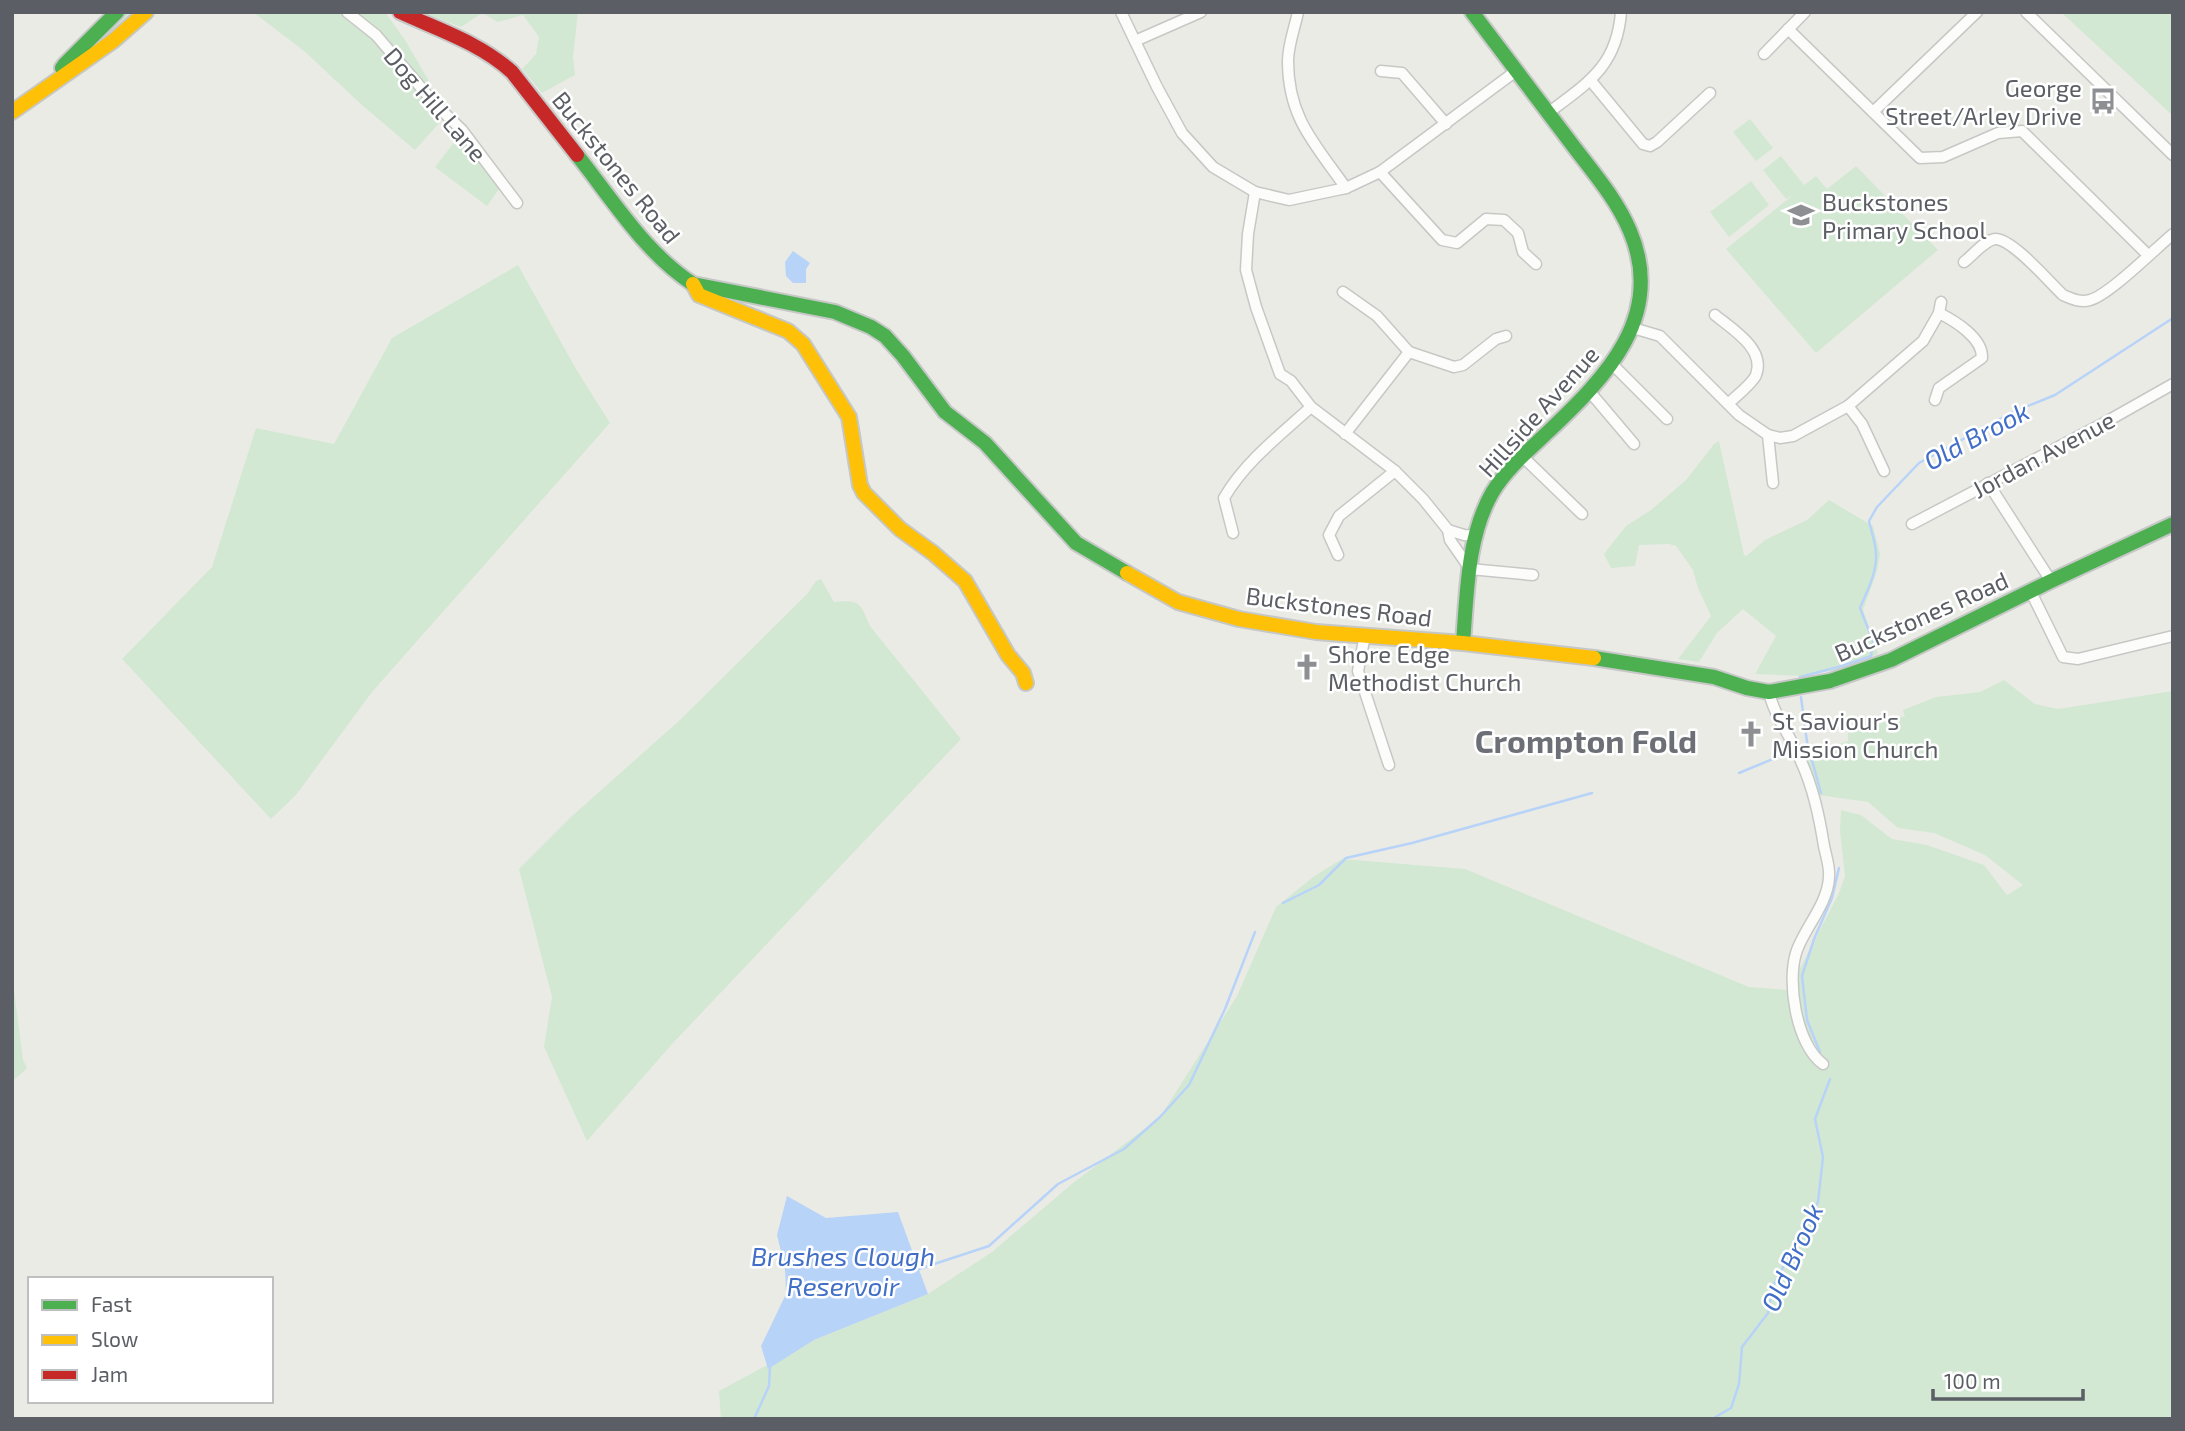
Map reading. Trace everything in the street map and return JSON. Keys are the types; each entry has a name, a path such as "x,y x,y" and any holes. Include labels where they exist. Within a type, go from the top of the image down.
{"main road":[{"path":"66,74 62,68 65,64 117,12"},
{"path":"12,112 113,41 146,12"},
{"name":"Buckstones Road","path":"400,12 487,50 501,60 655,254 673,271 693,284 835,312 872,327 885,336 903,356 945,411 985,443 1076,543 1178,602 1210,612 1316,632 1463,643 1616,660 1714,677 1746,688 1769,692 1830,681 1891,660 2173,524"},
{"name":"Hillside Avenue","path":"1463,643 1470,569 1490,496 1522,456 1590,392 1613,365 1633,328 1639,306 1640,271 1637,250 1630,232 1609,193 1472,12"},
{"path":"693,284 699,295 788,331 803,344 849,417 860,485 864,493 900,529 965,581 1008,655 1023,673 1026,683"}],"street":[{"name":"Dog Hill Lane","path":"348,12 376,35 435,104 462,130 517,203"},
{"path":"1121,12 1182,133 1213,167 1255,192 1289,200 1346,188 1380,172 1516,71"},
{"path":"1135,41 1201,12"},
{"path":"1298,12 1288,59 1292,102 1303,127 1346,188"},
{"path":"1548,113 1591,81 1608,60 1619,36 1621,12"},
{"path":"1764,54 1805,12"},
{"path":"1873,112 1977,12"},
{"path":"2026,12 2173,155"},
{"path":"1788,29 1920,158 1943,157 1998,133 2022,131 2148,254"},
{"path":"1381,71 1402,73 1446,124"},
{"path":"1591,81 1643,144 1650,146 1710,93"},
{"path":"1691,95 1699,103"},
{"path":"1380,172 1443,240 1457,243 1486,219 1504,220 1518,233 1523,252 1536,264"},
{"path":"1255,192 1248,234 1246,270 1280,374 1291,381 1311,407 1395,471 1423,499 1448,530 1450,540 1470,569 1533,575"},
{"path":"1964,262 1991,240 2000,239 2013,246 2063,295 2086,301 2103,295 2173,234"},
{"path":"1343,292 1377,316 1409,352 1454,367 1463,365 1496,340 1506,336"},
{"path":"1633,328 1660,336 1739,415 1768,435 1780,438 1793,436 1848,406 1923,341 1940,308 1963,326 1983,352 1982,358 1940,388 1935,400"},
{"path":"1715,315 1750,345 1755,351 1757,362 1756,376 1729,403"},
{"path":"1345,434 1409,352"},
{"path":"1613,365 1667,419"},
{"name":"Jordan Avenue","path":"1912,524 2173,384"},
{"path":"1590,392 1634,444"},
{"path":"1848,406 1862,424 1884,471"},
{"path":"1233,533 1224,498 1233,481 1311,407"},
{"path":"1768,435 1773,483"},
{"path":"1522,456 1582,514"},
{"path":"1338,555 1329,535 1339,516 1395,471"},
{"path":"1988,483 2051,581"},
{"path":"1448,530 1477,536"},
{"path":"2031,592 2063,657 2078,659 2173,636"},
{"path":"1365,635 1357,671 1388,765"},
{"path":"1769,692 1771,702 1798,754 1816,799 1830,875 1828,889 1797,950 1793,981 1803,1037 1823,1064"}],"green space":[{"path":"123,12 137,12 82,55"},
{"path":"253,12 341,12 379,42 428,105 443,119 415,150 304,51"},
{"path":"352,12 385,12 429,81 422,86"},
{"path":"420,12 578,12 573,57 575,75 542,93 522,69 536,54 539,37 523,15 498,22 482,13 461,27"},
{"path":"2063,12 2173,12 2173,112 2171,114"},
{"path":"1750,119 1773,148 1756,161 1733,132"},
{"path":"460,135 476,152 499,189 487,206 435,167"},
{"path":"1781,156 1804,185 1816,176 1827,189 1856,166 1938,250 1816,353 1726,249 1793,195 1786,199 1763,170"},
{"path":"1751,181 1769,205 1729,237 1710,212"},
{"path":"518,265 576,369 610,423 372,692 296,795 271,819 122,659 212,567 256,428 334,444 392,338"},
{"path":"1719,441 1744,555 1765,540 1807,520 1829,500 1873,526 1880,554 1863,610 1878,654 1844,668 1805,676 1755,674 1776,636 1743,609 1717,633 1699,662 1678,659 1711,616 1693,570 1676,546 1669,544 1639,545 1635,566 1611,568 1604,554 1626,526 1651,510 1686,480"},
{"path":"821,579 834,602 850,601 858,604 870,626 961,739 673,1043 587,1141 544,1047 552,997 519,869 571,817 681,719 807,594 816,581"},
{"path":"2004,680 2035,704 2058,709 2173,691 2173,1419 721,1419 719,1391 814,1340 928,1294 992,1252 1073,1183 1160,1117 1237,996 1276,907 1313,877 1342,859 1465,869 1749,987 1789,990 1839,893 1845,876 1840,831 1841,810 1861,815 1892,839 1927,845 1984,865 2007,895 2023,885 1985,855 1934,833 1898,828 1868,802 1818,795 1803,756 1848,741 1848,733 1905,716 1903,710 1936,697 1980,692"},
{"path":"12,974 23,1060 27,1068 12,1082"}],"water":[{"path":"793,251 810,263 806,269 806,283 793,283 786,276 785,262"},
{"name":"Brushes Clough Reservoir","path":"787,1196 826,1218 898,1212 928,1294 814,1340 768,1369 761,1346 786,1294 785,1268 777,1235"}],"waterway":[{"name":"Old Brook","path":"1800,677 1871,656 1873,641 1860,608 1876,561 1869,521 1877,507 1919,463 2013,412 2055,395 2173,318"},
{"name":"Old Brook","path":"1801,697 1807,742 1821,793"},
{"path":"1739,773 1792,751"},
{"path":"1283,903 1319,885 1346,858 1412,843 1592,793"},
{"name":"Old Brook","path":"1820,1052 1807,1020 1802,976 1832,898 1839,868"},
{"path":"919,1269 989,1246 1058,1184 1124,1149 1160,1117 1189,1085 1225,1009 1255,932"},
{"name":"Old Brook","path":"1712,1419 1731,1408 1739,1384 1742,1347 1768,1313 1773,1286 1818,1202 1823,1157 1815,1119 1830,1079"},
{"path":"754,1419 769,1386 770,1366"}],"traffic: fast":[{"path":"64,72 62,68 65,64 117,12"},
{"path":"1463,643 1473,547 1477,528 1492,493 1511,468 1591,389 1609,366 1624,343 1635,317 1641,291 1639,262 1630,231 1618,207 1472,12"},
{"path":"577,155 645,241 693,284 835,312 885,336 945,412 985,443 1076,543 1127,573"},
{"path":"1594,658 1714,677 1769,692 1830,681 1891,660 2173,524"}],"traffic: slow":[{"path":"12,112 113,41 146,12"},
{"path":"693,284 699,295 788,331 803,344 849,417 860,485 864,493 900,529 965,581 1008,655 1023,673 1026,683"},
{"path":"1127,573 1178,602 1239,619 1316,632 1463,643 1594,658"}],"traffic: jam":[{"path":"400,12 459,38 500,62 512,72 577,155"}],"place":[{"name":"George Street/Arley Drive","path":"2103,101"},
{"name":"Buckstones Primary School","path":"1801,215"},
{"name":"Shore Edge Methodist Church","path":"1307,667"},
{"name":"St Saviour's Mission Church","path":"1751,734"}],"district":[{"name":"Crompton Fold","path":"1586,740"}]}
